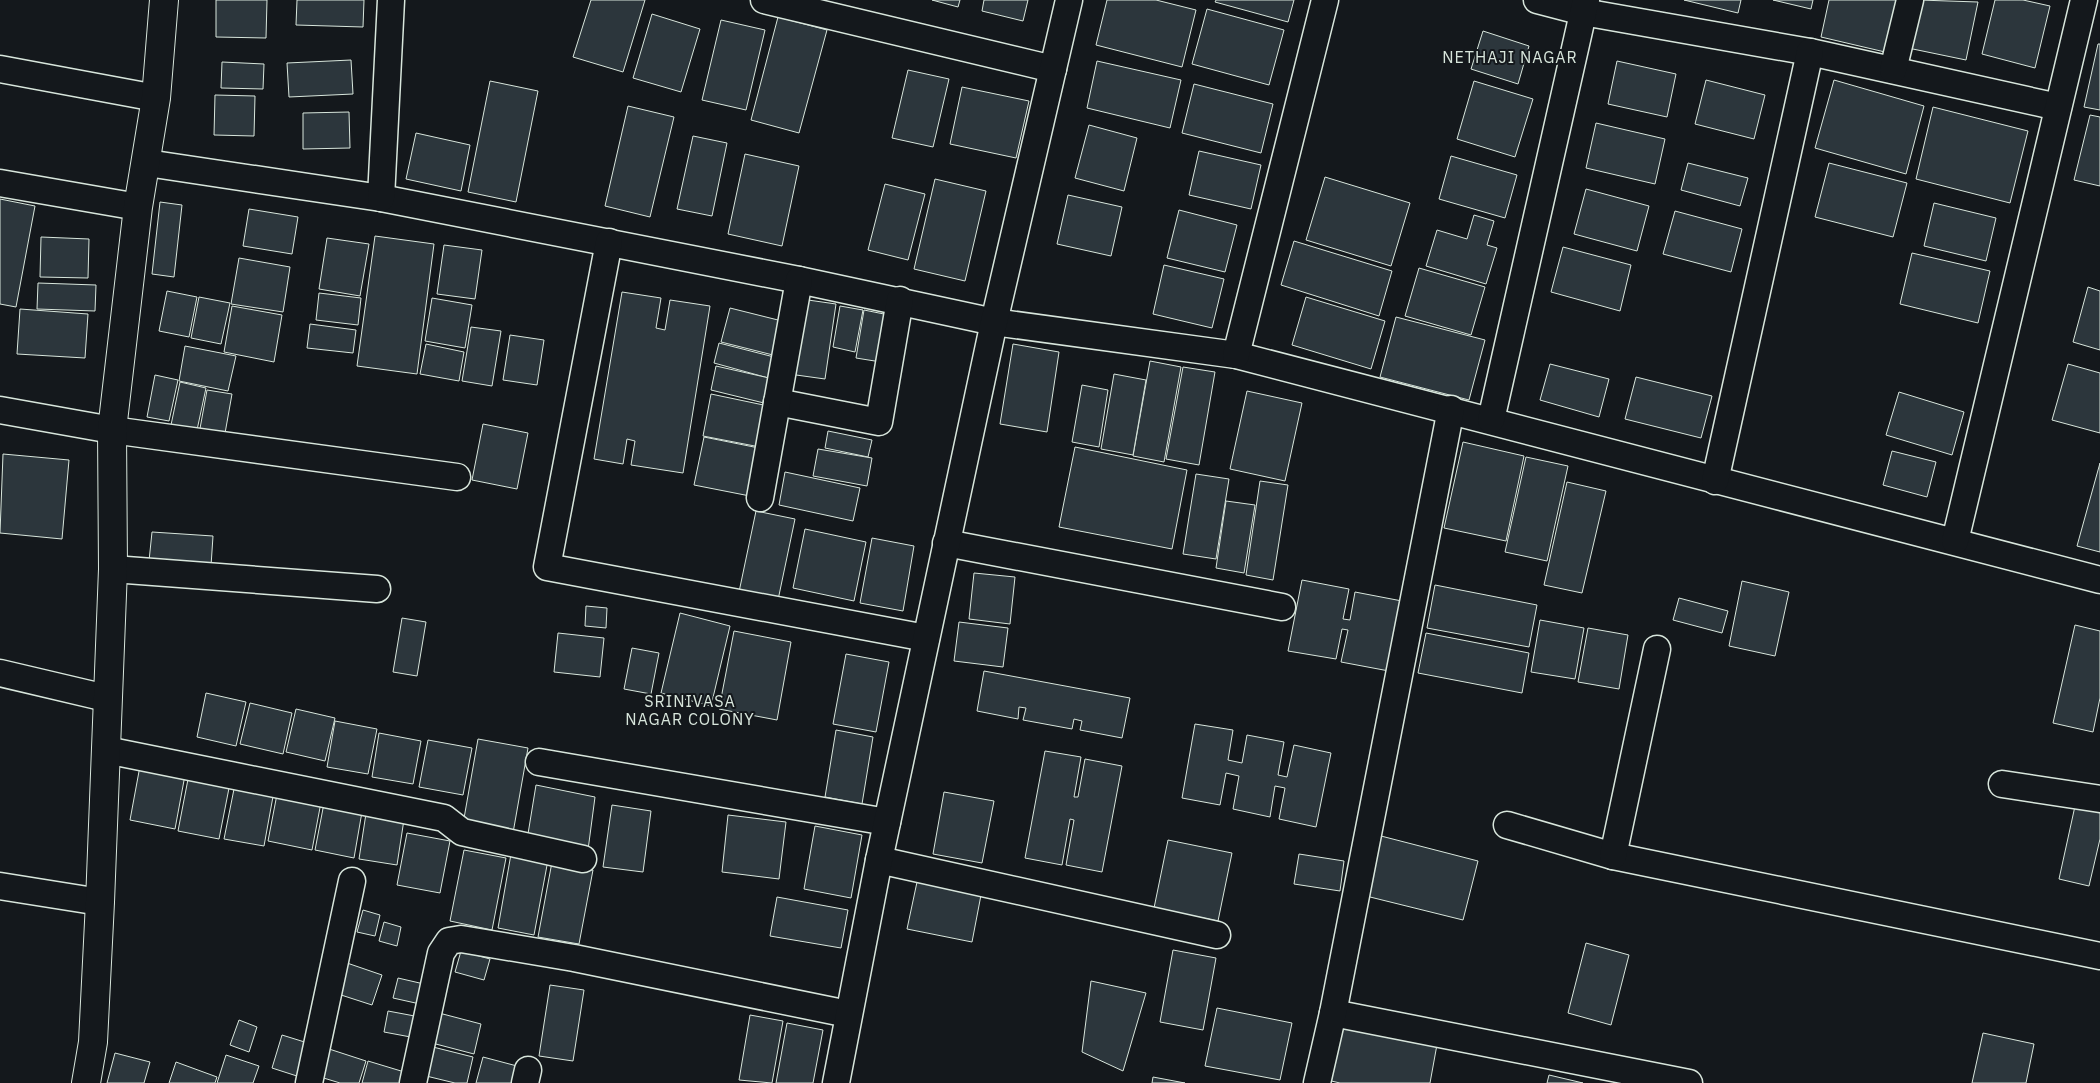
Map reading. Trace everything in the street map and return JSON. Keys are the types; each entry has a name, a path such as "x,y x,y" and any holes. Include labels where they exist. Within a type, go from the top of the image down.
{"street":[{"path":"86,1083 92,1042 100,902 106,750 106,698 113,568 112,430 138,207 147,163 156,98 164,0"},
{"path":"381,198 391,0"},
{"path":"764,0 1053,69"},
{"path":"836,1083 879,860 946,543 994,322 1070,0"},
{"path":"1236,355 1325,0"},
{"path":"1537,0 1584,6 1810,52 2058,107"},
{"path":"1894,70 1910,0"},
{"path":"1955,541 2084,0"},
{"path":"1491,420 1584,6"},
{"path":"1715,481 1810,52"},
{"path":"0,69 156,98"},
{"path":"147,163 381,198 900,300 994,322 1236,355 1451,409 1715,481 1955,541 2100,580"},
{"path":"0,183 138,207"},
{"path":"608,242 546,567 926,638"},
{"path":"760,498 800,280"},
{"path":"777,402 879,422 900,300"},
{"path":"1317,1083 1333,1013 1451,409"},
{"path":"0,410 112,430 457,477"},
{"path":"946,543 1282,607"},
{"path":"113,568 377,588"},
{"path":"1613,856 1657,649"},
{"path":"0,673 106,698"},
{"path":"106,750 444,818 462,832 583,858"},
{"path":"539,762 887,822"},
{"path":"2002,784 2100,800"},
{"path":"1507,825 1613,856 2100,956"},
{"path":"879,860 1218,936"},
{"path":"308,1083 352,881"},
{"path":"0,886 100,902"},
{"path":"413,1083 441,953 449,941 461,939 574,958 848,1014"},
{"path":"1333,1013 1689,1083"}],"building":[{"path":"216,0 267,0 266,38 216,37"},
{"path":"297,0 364,0 363,27 296,25"},
{"path":"591,0 645,0 623,72 573,57"},
{"path":"932,0 960,0 958,7"},
{"path":"984,0 1028,0 1023,21 982,11"},
{"path":"1107,0 1156,0 1196,10 1182,67 1096,45"},
{"path":"1216,0 1294,0 1288,22 1215,2"},
{"path":"1684,0 1741,0 1738,13"},
{"path":"1773,0 1813,0 1811,9"},
{"path":"1829,0 1897,0 1885,52 1821,37"},
{"path":"1919,0 1978,2 1966,60 1908,48"},
{"path":"1995,0 2023,0 2050,6 2035,68 1982,54"},
{"path":"1207,9 1284,30 1269,85 1192,64"},
{"path":"652,14 700,29 681,92 633,78"},
{"path":"778,17 827,30 799,133 751,120"},
{"path":"721,20 765,30 746,110 702,100"},
{"path":"1483,31 1529,46 1518,84 1471,69"},
{"path":"2098,44 2100,44 2100,110 2084,107"},
{"path":"351,60 353,94 289,97 287,63"},
{"path":"1097,61 1181,80 1170,128 1087,108"},
{"path":"1617,61 1676,74 1667,117 1608,104"},
{"path":"222,62 264,64 263,89 221,88"},
{"path":"908,70 949,79 933,147 892,138"},
{"path":"1706,80 1765,95 1754,139 1695,124"},
{"path":"1834,80 1924,106 1906,174 1815,148"},
{"path":"490,81 538,91 516,202 468,192"},
{"path":"1474,81 1533,99 1515,157 1457,139"},
{"path":"1194,84 1273,104 1261,153 1182,133"},
{"path":"962,87 1029,101 1016,158 950,144"},
{"path":"215,95 255,96 254,136 214,135"},
{"path":"628,106 674,117 650,217 605,206"},
{"path":"1933,107 2028,131 2010,203 1916,179"},
{"path":"349,112 350,148 303,149 303,113"},
{"path":"2090,115 2100,117 2100,186 2074,180"},
{"path":"1596,123 1665,139 1655,184 1586,168"},
{"path":"1089,125 1137,138 1124,191 1075,178"},
{"path":"416,133 470,145 461,191 406,179"},
{"path":"693,136 727,143 712,216 677,209"},
{"path":"1199,151 1261,165 1251,209 1189,195"},
{"path":"745,154 799,166 782,246 728,234"},
{"path":"1451,156 1517,175 1505,218 1439,199"},
{"path":"1688,163 1748,178 1740,206 1681,190"},
{"path":"1829,163 1907,183 1893,237 1815,217"},
{"path":"1325,177 1410,203 1391,266 1306,240"},
{"path":"935,179 986,191 965,281 914,269"},
{"path":"885,184 925,194 908,260 868,250"},
{"path":"1586,189 1649,206 1637,251 1574,234"},
{"path":"1068,195 1122,207 1111,256 1057,244"},
{"path":"0,199 35,206 16,307 0,304"},
{"path":"160,202 182,205 174,277 152,274"},
{"path":"1934,203 1996,218 1986,261 1924,246"},
{"path":"249,209 298,217 292,254 243,246"},
{"path":"1179,210 1237,225 1225,272 1167,258"},
{"path":"1675,211 1742,229 1731,272 1663,254"},
{"path":"1474,215 1494,221 1487,245 1497,248 1486,284 1426,266 1437,230 1467,239"},
{"path":"375,236 434,244 417,374 357,366"},
{"path":"41,237 89,239 88,278 40,277"},
{"path":"327,238 369,244 360,296 319,289"},
{"path":"1294,241 1392,271 1379,316 1281,285"},
{"path":"444,245 482,250 475,299 437,294"},
{"path":"1563,247 1631,265 1620,311 1551,292"},
{"path":"1912,253 1990,271 1978,323 1900,304"},
{"path":"239,258 290,267 283,312 231,304"},
{"path":"1164,265 1224,279 1212,328 1153,314"},
{"path":"1419,268 1485,287 1471,335 1405,316"},
{"path":"38,283 96,285 95,311 37,309"},
{"path":"2088,287 2100,291 2100,350 2073,342"},
{"path":"167,291 197,297 189,337 159,331"},
{"path":"622,292 661,298 656,328 665,330 670,300 710,306 683,473 631,465 635,441 627,439 623,464 594,459"},
{"path":"319,293 361,298 358,325 316,320"},
{"path":"199,297 230,303 221,344 191,338"},
{"path":"1306,297 1385,321 1371,369 1292,345"},
{"path":"432,298 472,305 465,348 425,341"},
{"path":"801,299 836,304 825,379 789,374"},
{"path":"232,306 282,315 274,362 224,352"},
{"path":"840,306 863,310 855,352 833,347"},
{"path":"730,308 786,322 777,356 721,342"},
{"path":"20,309 88,314 85,358 17,354"},
{"path":"864,310 889,315 881,362 856,358"},
{"path":"1396,317 1485,340 1469,400 1380,377"},
{"path":"310,324 356,330 353,353 307,348"},
{"path":"471,327 501,331 492,386 462,381"},
{"path":"510,335 544,340 537,385 503,380"},
{"path":"719,343 778,358 772,379 714,363"},
{"path":"426,344 464,352 459,381 420,374"},
{"path":"1013,344 1059,352 1047,432 1000,424"},
{"path":"185,346 236,356 228,391 179,381"},
{"path":"1150,361 1181,367 1164,462 1133,456"},
{"path":"1550,364 1609,379 1599,417 1540,400"},
{"path":"2068,364 2100,373 2100,433 2052,420"},
{"path":"716,366 778,380 772,405 711,390"},
{"path":"1183,367 1215,372 1199,465 1166,459"},
{"path":"1114,374 1146,380 1133,455 1101,449"},
{"path":"155,375 178,380 169,421 147,417"},
{"path":"1636,377 1712,396 1701,438 1625,419"},
{"path":"180,382 206,388 197,430 171,425"},
{"path":"1082,385 1108,390 1099,447 1072,442"},
{"path":"207,390 232,394 224,439 199,434"},
{"path":"1247,391 1302,403 1285,481 1230,469"},
{"path":"1899,392 1964,412 1952,455 1886,435"},
{"path":"711,394 773,407 765,448 703,436"},
{"path":"483,424 528,433 517,489 472,480"},
{"path":"828,431 872,440 868,457 825,448"},
{"path":"704,437 764,449 755,497 694,485"},
{"path":"1463,442 1524,456 1506,541 1444,528"},
{"path":"1075,447 1187,470 1172,549 1059,527"},
{"path":"818,449 872,458 867,486 813,476"},
{"path":"1892,451 1936,462 1927,497 1883,485"},
{"path":"3,454 69,460 62,539 0,533"},
{"path":"1526,457 1568,466 1547,561 1505,552"},
{"path":"2100,463 2100,552 2077,546"},
{"path":"785,472 860,488 853,521 779,505"},
{"path":"1196,474 1229,479 1216,559 1183,554"},
{"path":"1260,481 1288,485 1273,580 1246,575"},
{"path":"1567,482 1606,491 1582,593 1544,585"},
{"path":"1226,501 1255,505 1244,573 1216,568"},
{"path":"756,511 795,519 778,600 739,592"},
{"path":"805,529 866,542 854,601 793,588"},
{"path":"152,532 213,536 211,566 149,561"},
{"path":"872,538 914,546 903,611 860,603"},
{"path":"974,573 1015,577 1010,624 969,619"},
{"path":"1302,580 1349,589 1343,619 1350,620 1355,592 1402,601 1389,671 1341,662 1348,630 1342,629 1336,659 1288,651"},
{"path":"1742,581 1789,592 1775,656 1729,646"},
{"path":"1435,585 1537,605 1529,647 1427,628"},
{"path":"1679,598 1728,611 1722,633 1673,620"},
{"path":"586,606 607,608 606,628 585,626"},
{"path":"680,613 730,626 711,706 661,693"},
{"path":"402,618 426,622 417,676 393,672"},
{"path":"1540,620 1584,628 1575,679 1531,672"},
{"path":"959,622 1008,628 1003,667 954,661"},
{"path":"2075,625 2100,631 2100,698 2093,732 2053,723"},
{"path":"1588,628 1628,635 1619,689 1578,682"},
{"path":"734,631 791,642 777,720 719,709"},
{"path":"558,633 604,638 600,677 554,672"},
{"path":"1426,633 1529,653 1522,693 1418,673"},
{"path":"632,648 659,653 651,694 624,689"},
{"path":"846,654 889,662 876,732 833,724"},
{"path":"984,671 1130,698 1122,738 1080,730 1082,721 1074,719 1072,729 1023,720 1026,708 1019,707 1018,719 977,711"},
{"path":"206,693 246,702 236,746 197,737"},
{"path":"250,703 292,713 283,754 240,744"},
{"path":"296,709 335,718 325,761 286,752"},
{"path":"335,721 377,729 368,774 327,767"},
{"path":"1195,724 1233,730 1228,760 1242,763 1247,735 1284,742 1278,775 1287,777 1294,745 1331,753 1316,827 1279,819 1285,788 1275,786 1270,817 1233,809 1239,776 1226,773 1220,805 1182,798"},
{"path":"836,730 873,737 862,804 825,797"},
{"path":"379,733 421,741 413,784 372,777"},
{"path":"478,739 528,748 513,833 463,824"},
{"path":"428,740 472,748 463,795 419,787"},
{"path":"1045,751 1081,757 1074,797 1078,797 1085,759 1122,766 1102,872 1066,865 1074,820 1070,819 1062,865 1025,858"},
{"path":"140,766 185,775 175,829 130,820"},
{"path":"189,774 230,783 219,839 178,831"},
{"path":"235,784 274,791 264,846 224,839"},
{"path":"536,785 595,797 588,850 527,840"},
{"path":"278,789 322,797 312,850 268,841"},
{"path":"944,792 994,801 982,863 933,854"},
{"path":"325,798 363,806 354,858 315,850"},
{"path":"612,805 651,811 643,872 603,867"},
{"path":"2075,806 2100,812 2100,839 2089,886 2059,879"},
{"path":"367,807 405,813 397,865 359,859"},
{"path":"728,815 786,822 779,879 722,872"},
{"path":"815,826 862,835 851,898 804,889"},
{"path":"407,833 450,841 440,893 397,885"},
{"path":"1381,836 1478,861 1463,920 1366,896"},
{"path":"1168,840 1232,853 1218,921 1154,908"},
{"path":"464,850 506,858 492,930 450,921"},
{"path":"511,854 548,860 534,935 498,928"},
{"path":"1299,854 1344,861 1340,891 1294,884"},
{"path":"552,862 593,870 579,944 538,937"},
{"path":"917,882 981,895 972,942 907,929"},
{"path":"777,897 848,910 841,948 770,936"},
{"path":"363,910 380,915 375,936 357,932"},
{"path":"384,922 401,927 397,946 379,941"},
{"path":"1586,943 1629,955 1611,1025 1568,1013"},
{"path":"1173,950 1216,958 1203,1030 1160,1022"},
{"path":"461,951 490,959 484,980 455,972"},
{"path":"347,963 382,975 372,1005 338,994"},
{"path":"398,978 424,984 420,1004 393,998"},
{"path":"1091,981 1146,993 1123,1071 1082,1052"},
{"path":"550,985 584,990 573,1061 539,1056"},
{"path":"1217,1008 1292,1023 1280,1080 1205,1066"},
{"path":"388,1011 420,1017 416,1038 384,1032"},
{"path":"439,1013 481,1024 474,1054 432,1043"},
{"path":"750,1015 783,1021 772,1083 739,1080"},
{"path":"1339,1019 1438,1039 1430,1083 1340,1083 1327,1080"},
{"path":"239,1020 257,1027 249,1052 230,1045"},
{"path":"787,1023 823,1030 813,1083 776,1083"},
{"path":"1983,1033 2034,1044 2026,1083 1972,1083"},
{"path":"282,1035 311,1044 300,1077 272,1068"},
{"path":"429,1046 473,1057 467,1083 455,1083 422,1075"},
{"path":"326,1048 366,1061 359,1083 340,1083 317,1076"},
{"path":"115,1053 150,1062 144,1083 107,1083"},
{"path":"226,1055 259,1066 253,1083 217,1083"},
{"path":"483,1057 517,1066 513,1083 476,1083"},
{"path":"368,1061 411,1074 408,1083 362,1083"},
{"path":"176,1062 217,1077 215,1083 169,1083"},
{"path":"1549,1075 1583,1083 1547,1083"},
{"path":"1153,1077 1185,1083 1152,1083"}],"district":[{"name":"NETHAJI NAGAR","path":"1510,57"},
{"name":"SRINIVASA NAGAR COLONY","path":"690,710"}]}
